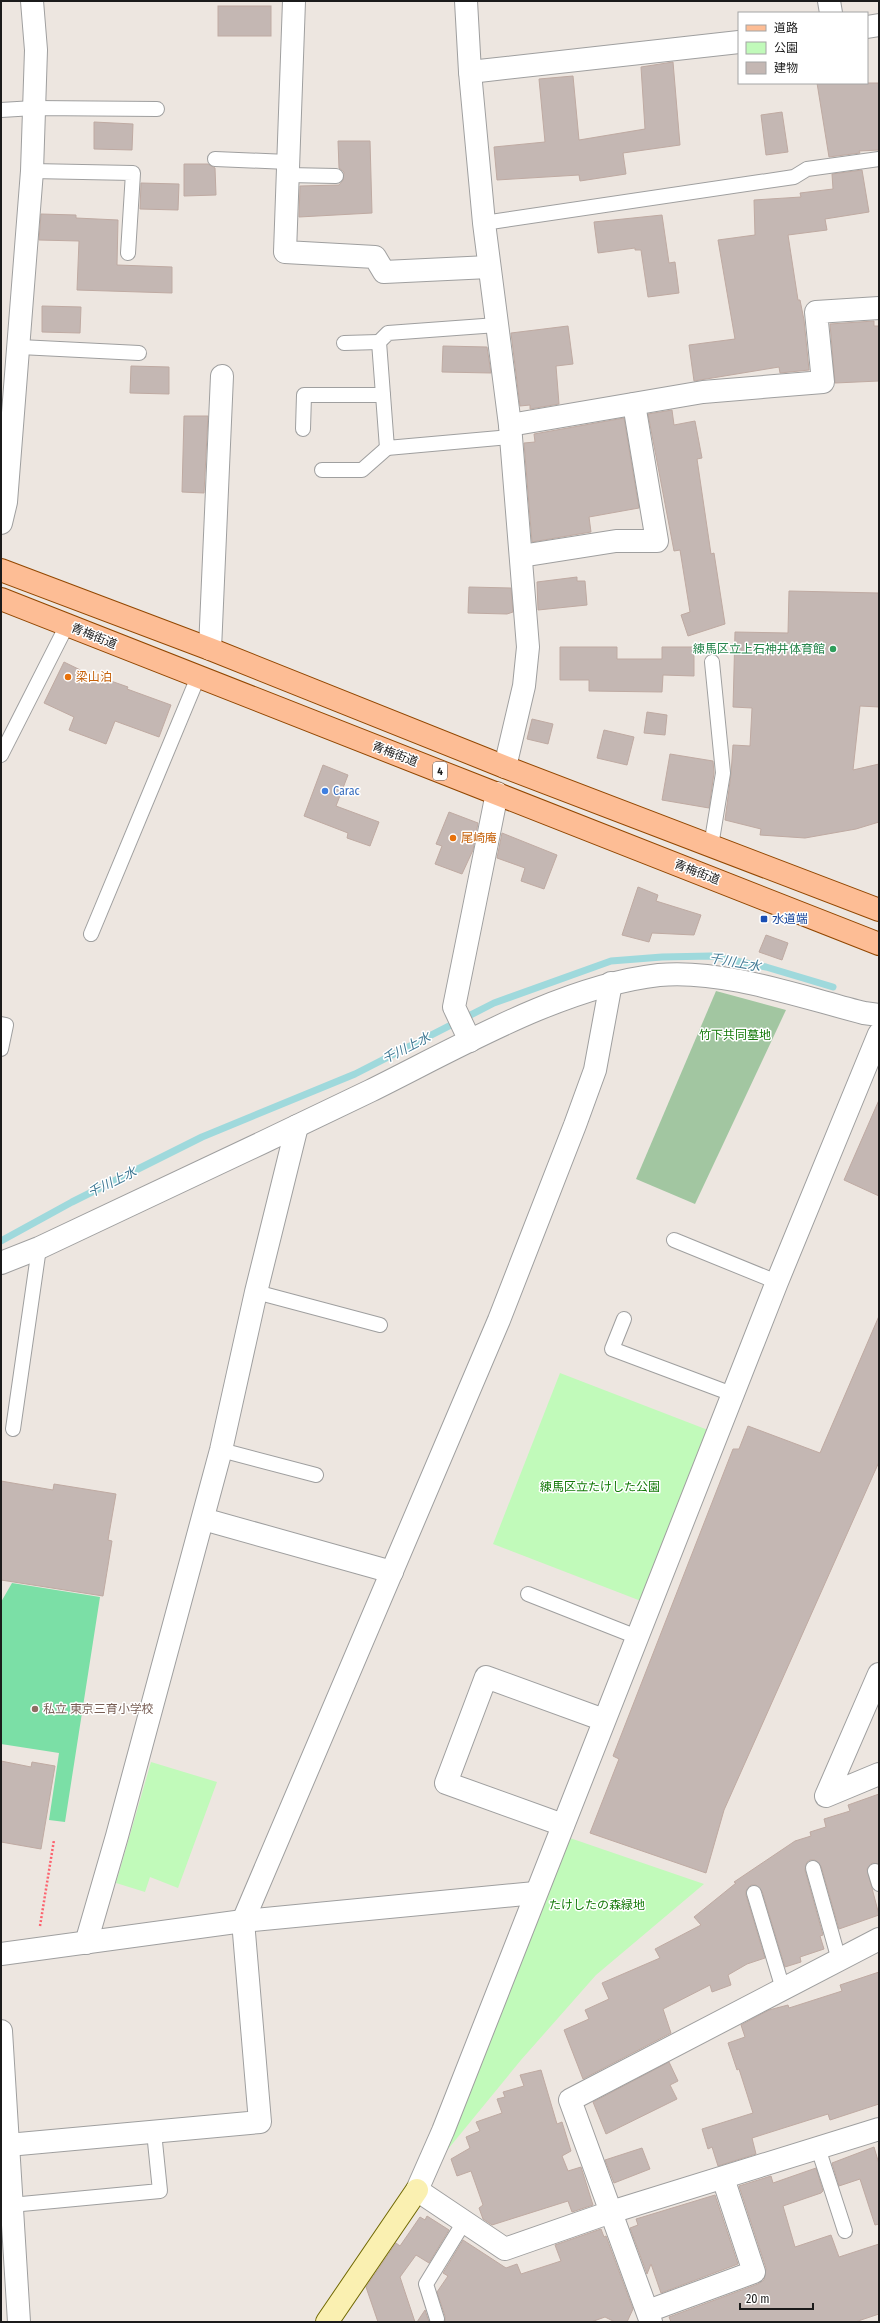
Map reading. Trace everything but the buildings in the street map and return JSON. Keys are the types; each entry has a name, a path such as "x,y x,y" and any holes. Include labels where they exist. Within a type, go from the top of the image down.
{"main road":[{"name":"4","path":"1,570 210,649 505,767 879,910"},
{"name":"青梅街道","path":"1,599 879,944"}],"street":[{"path":"1,523 6,502 20,347 32,171 36,50 32,1"},
{"path":"294,1 285,252 375,257 384,272 489,267"},
{"path":"466,1 470,72 484,223 511,431 528,647 524,686 505,767"},
{"path":"829,1 831,12"},
{"path":"868,27 879,26"},
{"path":"470,72 738,42"},
{"path":"511,431 634,404 703,392 823,382 816,312 879,308"},
{"path":"210,649 222,376"},
{"path":"521,556 616,541 657,540 634,404"},
{"path":"468,1037 454,1007 497,793"},
{"path":"1,1263 39,1248 297,1126 468,1037 611,983 660,975 693,974 721,977 864,1013 879,1015"},
{"path":"8,2145 260,2122 242,1922 499,1320 595,1070 611,983"},
{"path":"329,2321 417,2190 443,2131 535,1893 732,1394 879,1034"},
{"path":"86,1943 221,1450 256,1292 297,1126"},
{"path":"203,1519 392,1572"},
{"path":"879,1674 826,1796 879,1774"},
{"path":"563,1825 446,1782 486,1677 604,1720"},
{"path":"1,1954 242,1922 535,1893"},
{"path":"723,2178 754,2272 649,2317 570,2100 879,1939"},
{"path":"1,2031 19,2322"},
{"path":"417,2190 504,2249 611,2212 879,2129"}],"lane":[{"path":"1,110 34,108 157,109"},
{"path":"215,159 336,176"},
{"path":"484,223 794,177 807,169 879,159"},
{"path":"32,171 133,173 128,253"},
{"path":"344,343 379,342 388,333 497,325"},
{"path":"379,342 387,448"},
{"path":"20,347 139,353"},
{"path":"303,429 304,395 383,395"},
{"path":"322,470 362,470 387,448 511,431"},
{"path":"1,755 67,625"},
{"path":"711,846 723,773 712,662"},
{"path":"91,934 198,677"},
{"path":"1,1024 6,1025 1,1048"},
{"path":"674,1240 777,1282"},
{"path":"13,1429 39,1248"},
{"path":"256,1292 380,1325"},
{"path":"624,1318 612,1349 732,1394"},
{"path":"221,1450 316,1475"},
{"path":"528,1594 637,1637"},
{"path":"813,1868 839,1960"},
{"path":"754,1893 783,1989"},
{"path":"11,2205 160,2191 154,2132"},
{"path":"818,2148 845,2231"},
{"path":"437,2319 426,2284 464,2222"}],"path":[{"path":"35,1950 54,1840"}],"green space":[{"name":"竹下共同墓地","path":"716,991 786,1010 695,1204 636,1179"},
{"name":"練馬区立たけした公園","path":"560,1373 708,1430 641,1601 493,1544"},
{"path":"12,1583 100,1597 65,1822 49,1820 59,1753 1,1744 1,1602"},
{"path":"151,1762 217,1782 178,1888 150,1877 145,1892 116,1883"},
{"name":"たけしたの森緑地","path":"567,1837 704,1884 596,1975 521,2060 444,2154"}],"waterway":[{"name":"千川上水","path":"1,1241 72,1202 202,1137 355,1074 494,1003 611,961 662,957 711,956 766,967 833,987"}],"place":[{"name":"練馬区立上石神井体育館","path":"833,649"},
{"name":"梁山泊","path":"68,677"},
{"name":"Carac","path":"325,791"},
{"name":"尾崎庵","path":"453,838"},
{"name":"水道端","path":"764,919"},
{"name":"私立 東京三育小学校","path":"35,1709"}]}
